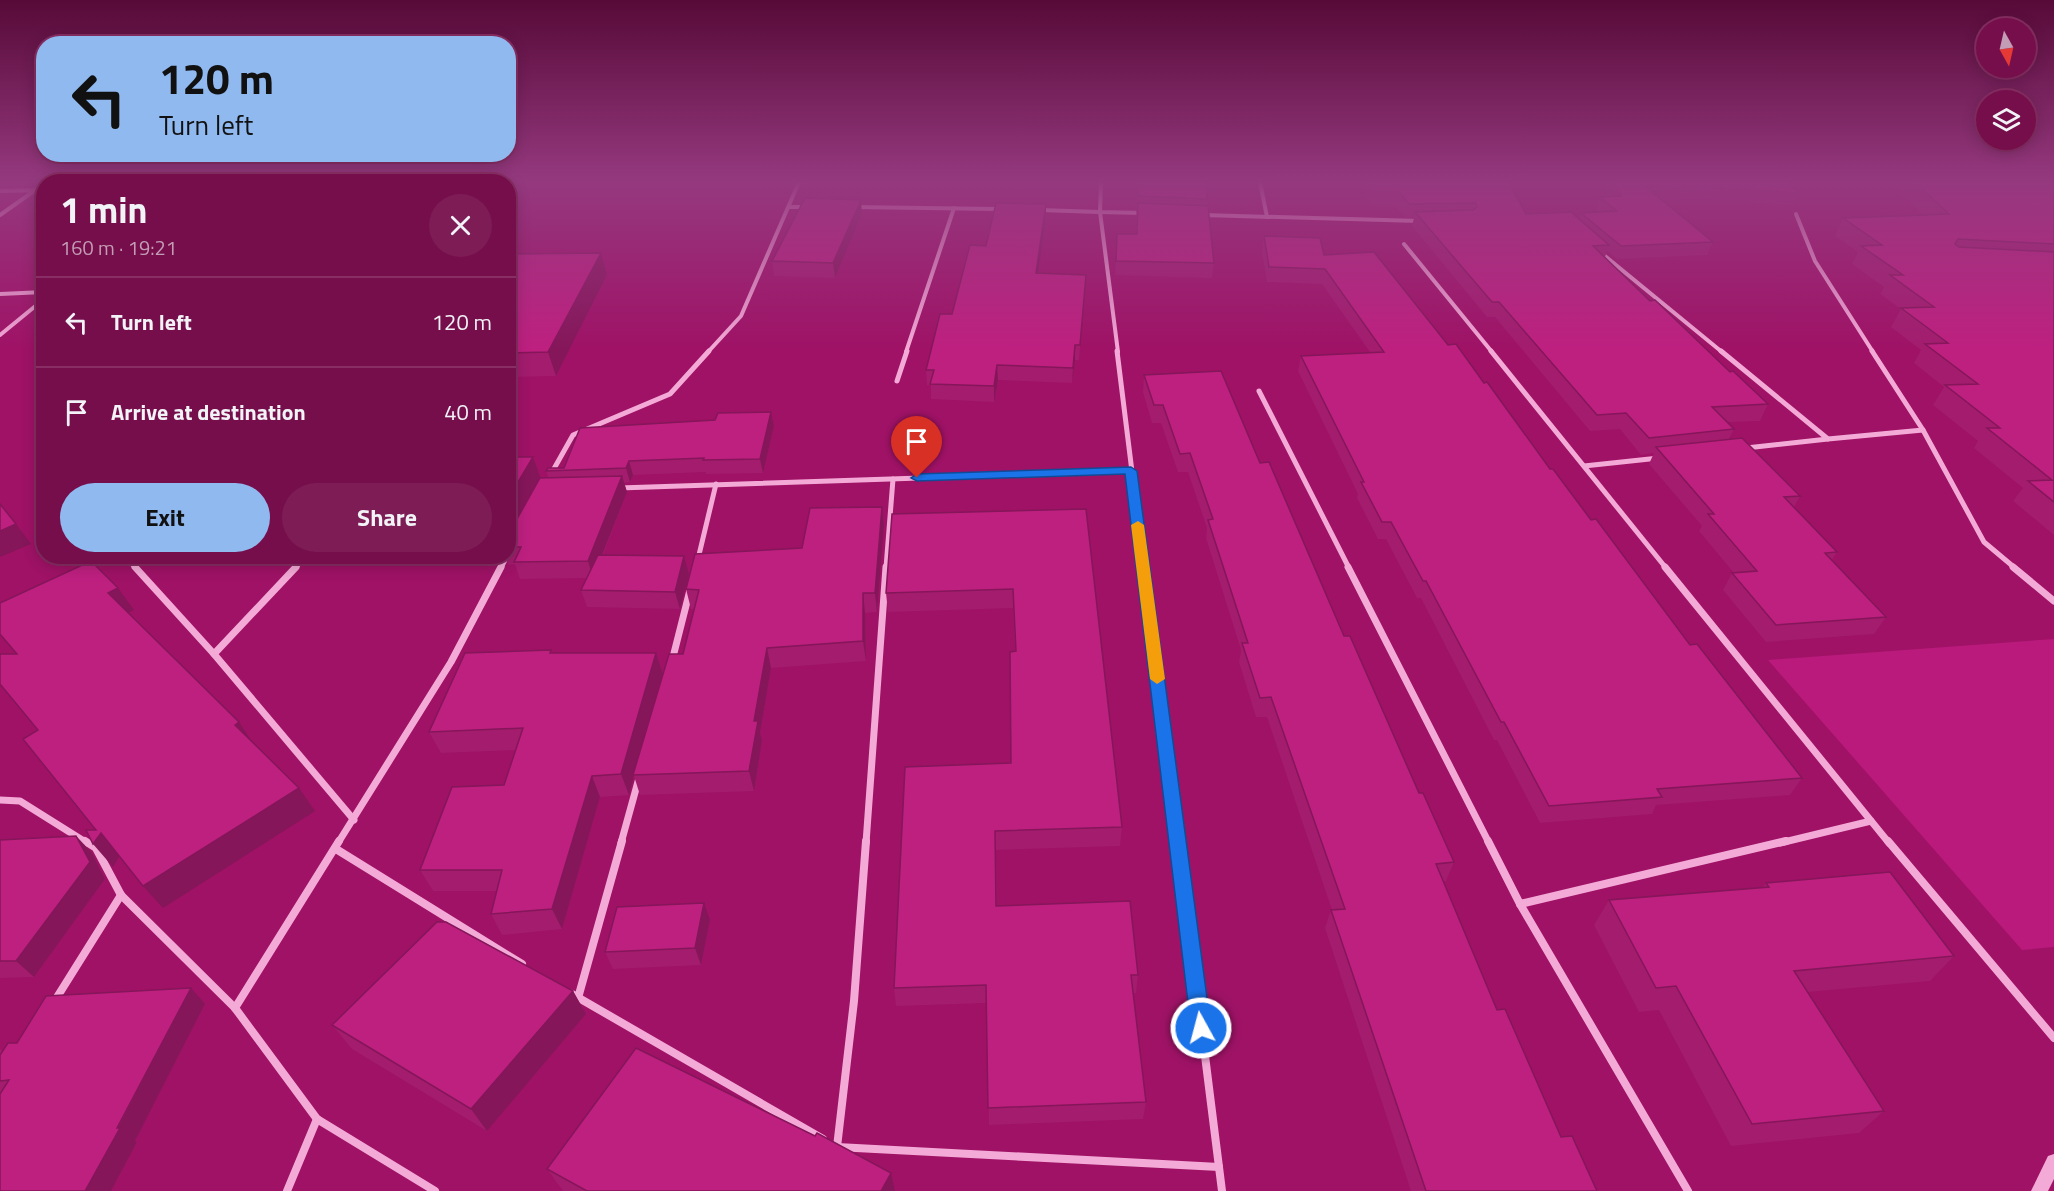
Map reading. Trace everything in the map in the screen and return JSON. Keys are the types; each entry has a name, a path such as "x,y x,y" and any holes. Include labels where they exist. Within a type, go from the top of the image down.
{"street":[{"path":"548,481 573,435 670,394 741,315 775,238"},
{"path":"897,381 944,238"},
{"path":"1103,238 1222,1191"},
{"path":"1806,238 1815,261 1923,430 1984,542 2054,602"},
{"path":"1404,244 1871,821 2054,1038"},
{"path":"1598,249 1828,440"},
{"path":"0,294 36,292"},
{"path":"0,334 36,305"},
{"path":"1259,391 1520,904 1688,1191"},
{"path":"1735,450 1923,430"},
{"path":"1584,466 1665,457"},
{"path":"612,488 1131,471"},
{"path":"837,1147 854,1001 893,478"},
{"path":"694,573 716,484"},
{"path":"132,564 214,654 354,820"},
{"path":"214,654 298,564"},
{"path":"235,1008 451,662 503,564"},
{"path":"669,673 692,584"},
{"path":"578,998 640,774"},
{"path":"0,800 20,801 96,848 121,895 235,1008 317,1119 435,1191"},
{"path":"1520,904 1871,821"},
{"path":"336,849 527,967"},
{"path":"48,1011 121,895"},
{"path":"567,992 837,1147 1219,1167"},
{"path":"287,1191 317,1119"},
{"path":"2039,1191 2054,1162"}],"shaded area":[{"path":"2054,639 2054,947 2022,950 1768,660"}],"building":[{"path":"784,238 844,238 833,263 772,261"},
{"path":"988,238 1041,238 1036,273 1086,275 1080,345 1075,345 1073,368 997,365 994,386 930,384 934,370 926,370 940,314 952,314 970,245 986,246"},
{"path":"1117,238 1211,238 1214,263 1116,261"},
{"path":"1264,238 1320,238 1324,255 1374,252 1448,345 1456,344 1484,383 1487,382 1550,469 1553,469 1591,520 1596,519 1690,645 1697,644 1802,778 1657,789 1662,797 1549,806 1504,722 1501,722 1426,581 1423,581 1391,522 1382,522 1301,356 1384,352 1325,269 1269,267"},
{"path":"1437,238 1600,238 1609,245 1593,246 1650,301 1655,300 1730,372 1733,371 1768,404 1712,407 1734,429 1649,438 1626,413 1597,415 1499,302 1492,302"},
{"path":"1611,238 1708,238 1713,242 1621,246"},
{"path":"1871,238 2054,238 2054,244 1958,239 1955,244 1959,247 2054,252 2054,502 2028,481 2052,480 1987,428 2000,428 1945,385 1978,384 1925,344 1948,343 1901,308 1934,307 1890,275 1903,275 1861,246 1882,245"},
{"path":"601,253 548,352 516,353 516,254"},
{"path":"1221,371 1260,463 1269,462 1344,636 1350,636 1419,793 1423,793 1454,862 1436,864 1497,1010 1505,1009 1561,1137 1572,1136 1597,1191 1426,1191 1331,910 1345,909 1271,697 1260,698 1242,643 1248,643 1208,520 1213,519 1190,453 1180,454 1163,405 1154,405 1144,375"},
{"path":"771,412 760,459 703,460 704,458 629,461 626,468 546,471 548,468 564,468 580,428 715,420 718,413"},
{"path":"1742,438 1800,496 1784,497 1837,552 1825,553 1886,617 1776,625 1732,573 1757,571 1708,514 1714,514 1656,447"},
{"path":"516,457 533,457 516,486"},
{"path":"622,476 588,561 516,562 521,547 516,547 516,521 540,478"},
{"path":"0,504 16,524 0,531"},
{"path":"882,507 875,593 863,593 863,641 767,648 754,721 758,721 749,771 633,775 669,654 683,654 699,590 686,589 695,554 802,548 810,508"},
{"path":"1086,509 1122,827 995,831 996,906 1130,901 1138,975 1131,975 1146,1102 988,1108 986,985 894,988 905,767 1011,763 1010,652 1016,651 1013,589 886,593 892,514"},
{"path":"598,555 684,556 675,592 581,590"},
{"path":"84,564 94,564 118,588 108,593 239,722 235,725 299,788 143,886 101,833 93,844 86,830 96,830 23,739 38,730 0,684 0,654 17,654 0,634 0,603"},
{"path":"551,650 550,653 656,653 621,774 592,776 552,909 491,914 502,870 420,870 452,787 504,785 523,728 429,732 465,653"},
{"path":"76,836 90,862 16,961 0,961 0,840"},
{"path":"1890,872 1954,956 1794,971 1884,1111 1752,1124 1676,986 1656,988 1609,900 1769,887 1766,883"},
{"path":"704,903 695,948 605,952 617,907"},
{"path":"437,922 446,922 573,991 471,1109 332,1025"},
{"path":"191,988 117,1128 120,1128 85,1191 0,1191 0,1094 9,1080 0,1081 0,1055 8,1043 17,1043 46,996"},
{"path":"636,1048 815,1136 817,1133 891,1173 881,1191 587,1191 547,1169"}],"slow traffic":[{"path":"1138,525 1157,679"}],"route":[{"path":"917,478 1131,471 1201,1028"}]}
